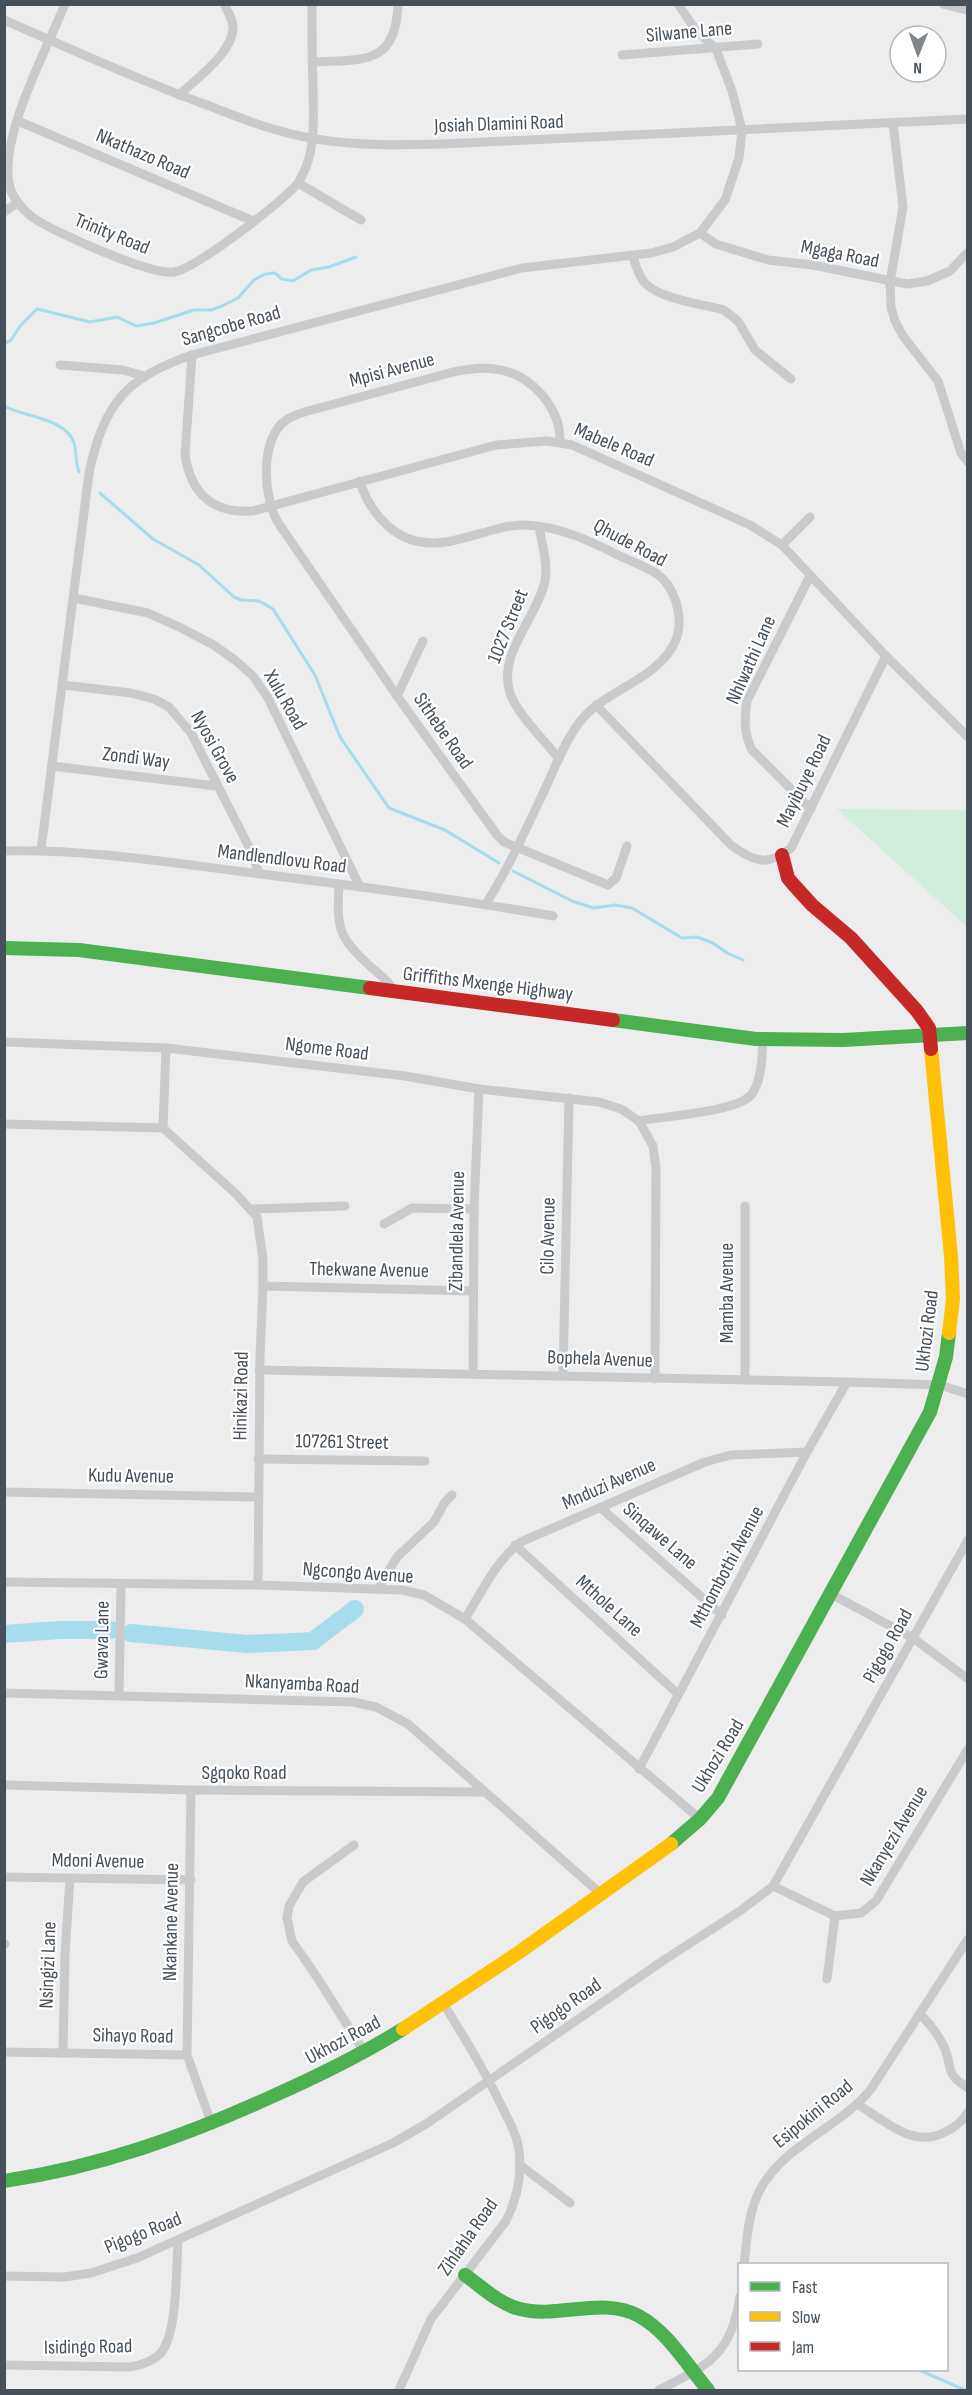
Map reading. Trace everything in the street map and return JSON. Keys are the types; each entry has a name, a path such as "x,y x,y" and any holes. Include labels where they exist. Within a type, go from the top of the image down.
{"street":[{"path":"4,212 17,203 10,186 8,166 10,147 18,121 65,4"},
{"path":"179,95 225,52 231,40 233,27 224,4"},
{"name":"Trinity Road","path":"17,203 47,226 160,272 172,273 201,261 298,183 306,168 313,139 312,4"},
{"path":"312,62 357,59 382,51 391,42 396,30 398,4"},
{"path":"678,4 695,29 716,49 732,91 742,130"},
{"path":"944,4 968,10"},
{"name":"Josiah Dlamini Road","path":"4,20 179,95 254,123 313,139 386,146 666,135 968,119"},
{"name":"Silwane Lane","path":"622,55 758,44"},
{"name":"Nkathazo Road","path":"18,121 253,221"},
{"path":"893,123 903,207 890,282 891,307 903,336 938,381 961,453 968,462"},
{"name":"Sangcobe Road","path":"41,850 89,473 99,433 116,404 144,376 162,365 192,355 522,268 633,257 673,247 700,233 725,200 739,158 742,130"},
{"path":"298,183 361,220"},
{"name":"Mgaga Road","path":"700,233 716,244 768,260 813,265 907,284 927,281 950,271 968,252"},
{"path":"633,257 644,282 652,289 662,294 724,310 731,315 754,350 791,379"},
{"name":"Mabele Road","path":"192,355 185,455 191,480 197,490 215,505 242,512 269,507 496,444 534,441 560,442 585,449 740,521 782,545 886,656 968,737"},
{"path":"60,365 123,370 144,376"},
{"name":"Mpisi Avenue","path":"269,507 267,459 273,435 286,420 308,411 453,372 471,368 497,369 521,378 544,396 552,408 561,428 560,442"},
{"name":"Qhude Road","path":"360,481 362,491 381,519 397,533 415,541 451,541 508,526 539,526 572,533 651,570 666,583 674,596 678,628 676,640 665,659 647,674 596,705 576,726 518,847 486,904"},
{"name":"Sithebe Road","path":"269,507 285,534 397,696 490,827 504,842 608,885 616,878 627,846"},
{"path":"782,545 810,517"},
{"name":"1027 Street","path":"539,526 546,578 514,649 508,665 507,677 509,692 514,703 559,759"},
{"name":"Nhlwathi Lane","path":"810,576 747,701 744,718 746,738 752,750 811,809"},
{"name":"Xulu Road","path":"74,598 148,614 179,627 212,645 253,676 268,698 360,886"},
{"path":"397,696 423,641"},
{"name":"Mayibuye Road","path":"596,705 731,846 756,859 769,860 782,855 791,848 886,656"},
{"name":"Nyosi Grove","path":"63,685 131,693 154,699 170,707 191,733 252,853 259,874"},
{"name":"Zondi Way","path":"52,766 216,786"},
{"name":"Mandlendlovu Road","path":"4,851 41,850 115,856 360,886 553,916"},
{"path":"782,855 788,878 812,905 844,932 909,1002 927,1023 931,1035"},
{"path":"339,884 340,932 357,954 386,980 395,992"},
{"name":"Griffiths Mxenge Highway","path":"4,948 79,950 763,1040 843,1040 968,1033"},
{"name":"Ukhozi Road","path":"4,2181 45,2176 156,2146 212,2125 364,2053 443,2002 667,1848 700,1819 718,1798 921,1431 940,1385 951,1331 953,1299 931,1035"},
{"path":"655,1379 657,1168 653,1146 639,1121 721,1108 742,1102 751,1095 758,1082 763,1040"},
{"name":"Ngome Road","path":"4,1042 166,1048 405,1076 479,1089 600,1102 621,1109 639,1121"},
{"path":"4,1124 163,1128 166,1048"},
{"name":"Zibandlela Avenue","path":"473,1374 474,1209 479,1089"},
{"name":"Cilo Avenue","path":"563,1376 569,1098"},
{"name":"Hinikazi Road","path":"163,1128 252,1209 257,1217 261,1236 263,1286 259,1370 258,1585"},
{"path":"252,1209 345,1206"},
{"name":"Mamba Avenue","path":"745,1206 745,1380"},
{"path":"384,1224 412,1208 474,1209"},
{"name":"Thekwane Avenue","path":"263,1286 473,1291"},
{"name":"Bophela Avenue","path":"259,1370 940,1385"},
{"name":"Mthombothi Avenue","path":"639,1769 807,1452 847,1382"},
{"path":"940,1385 968,1394"},
{"name":"Mnduzi Avenue","path":"515,1545 714,1459 758,1452 807,1452"},
{"name":"107261 Street","path":"258,1459 425,1461"},
{"name":"Kudu Avenue","path":"4,1492 258,1497"},
{"path":"378,1589 397,1557 434,1522 445,1502 452,1495"},
{"name":"Sinqawe Lane","path":"601,1508 722,1615"},
{"name":"Pigogo Road","path":"4,2276 65,2277 91,2273 137,2258 393,2143 426,2124 664,1960 740,1911 773,1886 968,1540"},
{"path":"465,1619 515,1545"},
{"name":"Mthole Lane","path":"515,1545 678,1694"},
{"name":"Ngcongo Avenue","path":"4,1582 258,1585 402,1590 424,1595 465,1619 700,1819"},
{"name":"Gwava Lane","path":"119,1695 121,1584"},
{"path":"831,1594 913,1638 968,1679"},
{"name":"Nkanyamba Road","path":"4,1694 353,1702 376,1707 408,1724 601,1894"},
{"name":"Nkanyezi Avenue","path":"835,1916 861,1913 876,1901 968,1749"},
{"name":"Sgqoko Road","path":"4,1785 191,1790 484,1792"},
{"name":"Nkankane Avenue","path":"187,2055 191,1790"},
{"path":"354,1845 303,1882 289,1906 287,1918 292,1941 364,2053"},
{"name":"Mdoni Avenue","path":"4,1877 190,1880"},
{"name":"Nsingizi Lane","path":"63,2052 70,1878"},
{"path":"773,1886 835,1916 827,1979"},
{"name":"Esipokini Road","path":"744,2263 753,2207 771,2173 791,2153 859,2105 968,1939"},
{"name":"Zihlahla Road","path":"399,2391 431,2319 506,2221 514,2206 518,2188 519,2148 514,2133 489,2080 443,2002"},
{"path":"920,2014 935,2031 946,2050 950,2071 968,2088"},
{"name":"Sihayo Road","path":"4,2052 187,2055 212,2125"},
{"path":"859,2105 904,2133 920,2138 934,2138 951,2129 968,2112"},
{"path":"519,2165 570,2203"},
{"name":"Isidingo Road","path":"4,2365 130,2367 143,2364 156,2357 165,2348 172,2328 178,2240"},
{"path":"465,2275 512,2306 521,2309 563,2312 610,2308 632,2313 651,2326 708,2391"},
{"path":"658,2391 692,2373 718,2354 729,2334 738,2303"}],"green space":[{"path":"837,809 967,810 967,927"}],"waterway":[{"path":"4,344 11,340 21,325 37,309 90,322 117,317 136,326 154,323 194,310 211,310 222,306 238,298 254,280 265,274 275,273 282,279 293,281 311,270 329,267 356,257"},
{"path":"4,406 63,428 74,443 79,472"},
{"path":"100,493 153,539 199,565 234,597 241,600 259,601 273,609 315,675 340,737 389,808 445,830 499,863"},
{"path":"513,871 572,901 594,908 615,905 632,908 682,938 697,937 743,960"},
{"path":"131,1633 247,1644 313,1641 355,1609"},
{"path":"4,1634 60,1630 111,1630"},
{"path":"921,2371 965,2390"}],"traffic: fast":[{"path":"4,948 79,950 370,988"},
{"path":"613,1020 756,1039 843,1040 968,1033"},
{"path":"671,1844 700,1819 718,1798 930,1412 946,1357 949,1333"},
{"path":"4,2181 74,2167 175,2137 306,2081 403,2029"},
{"path":"465,2275 498,2299 520,2309 550,2312 611,2308 625,2310 639,2316 668,2340 708,2390"}],"traffic: slow":[{"path":"931,1049 951,1256 953,1299 949,1333"},
{"path":"403,2029 518,1953 671,1844"}],"traffic: jam":[{"path":"782,855 788,878 793,884 812,905 851,938 917,1011 929,1028 931,1049"},
{"path":"370,988 613,1020"}]}
